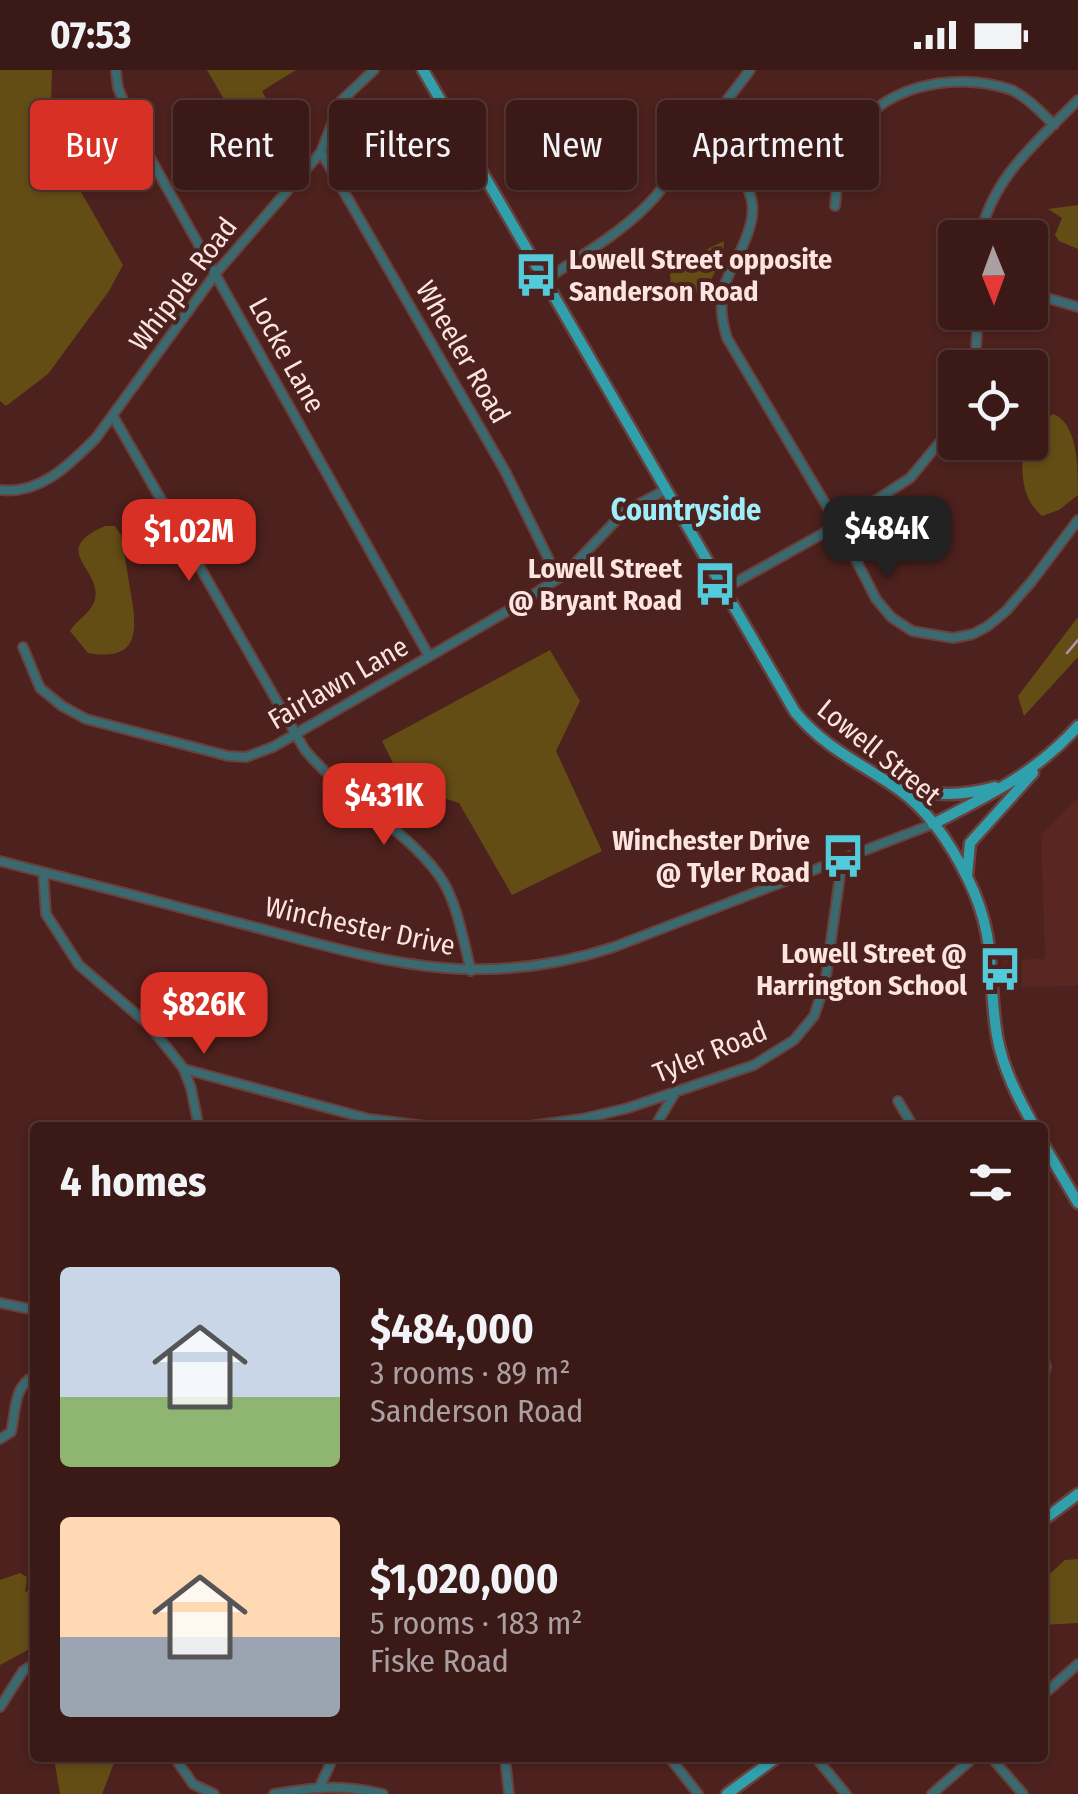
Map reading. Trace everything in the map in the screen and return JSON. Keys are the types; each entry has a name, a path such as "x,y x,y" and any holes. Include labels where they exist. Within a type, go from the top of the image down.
{"main road":[{"name":"Lowell Street","path":"423,70 795,712 821,740 901,792 933,824 968,878 991,946 1002,1056 1031,1122"},
{"path":"968,878 970,843 1078,726"},
{"path":"933,824 1040,764"},
{"path":"862,768 904,788 940,794 981,790 1024,776"},
{"path":"1048,1158 1078,1202"},
{"path":"1048,1516 1078,1494"},
{"path":"727,1794 771,1762"}],"street":[{"name":"Whipple Road","path":"0,490 30,487 56,474 85,450 216,273 321,152 341,101 374,70"},
{"path":"726,100 750,70"},
{"name":"Locke Lane","path":"116,72 118,88 139,138 429,656"},
{"path":"835,206 840,168 855,132 881,103 914,85 951,77 988,81 1023,96 1054,125"},
{"path":"984,220 1007,174 1078,100"},
{"name":"Wheeler Road","path":"321,152 505,470 558,578"},
{"path":"544,281 631,220 659,190"},
{"path":"748,190 752,207 750,228 723,286 721,315 727,338 838,525 864,580 892,618 922,634 954,638 973,634 1006,612 1078,520"},
{"path":"1048,298 1078,307"},
{"path":"113,416 296,734 322,770 439,875 455,913 470,971"},
{"path":"722,590 838,525 910,478 938,444"},
{"name":"Fairlawn Lane","path":"23,647 40,688 86,719 234,757 262,752 558,578 624,512 664,490"},
{"name":"Winchester Drive","path":"0,861 358,954 419,966 496,972 572,961 933,824"},
{"name":"Tyler Road","path":"559,1122 582,1119 754,1065 794,1040 814,1016 825,984 842,861"},
{"path":"43,872 46,914 78,966 149,1025 184,1070 192,1088 198,1122"},
{"path":"184,1070 393,1122"},
{"path":"658,1122 676,1091"},
{"path":"898,1101 910,1122"},
{"path":"0,1302 30,1309"},
{"path":"0,1438 11,1432 20,1389 30,1378"},
{"path":"1048,1691 1078,1664"},
{"path":"0,1708 30,1667"},
{"path":"177,1762 200,1788 214,1794"},
{"path":"320,1786 331,1762"},
{"path":"506,1762 510,1794"},
{"path":"673,1762 698,1794"},
{"path":"819,1762 846,1794"},
{"path":"932,1794 968,1762"},
{"path":"995,1762 1023,1794"},
{"path":"274,1794 320,1786 349,1786 382,1794"},
{"path":"190,1794 200,1788"}],"shaded area":[{"path":"0,70 52,70 51,100 30,100 30,190 80,190 123,265 109,291 48,374 6,406 0,401"},
{"path":"207,70 296,70 262,91 267,100 224,100"},
{"path":"1078,205 1078,249 1059,241 1055,235 1062,218 1048,209"},
{"path":"724,241 723,256 705,292 671,287 670,274 695,255"},
{"path":"1053,414 1061,419 1072,436 1078,495 1059,510 1042,516 1026,492 1023,460 1048,460 1048,417"},
{"path":"105,526 115,526 121,535 134,625 130,644 124,650 103,655 88,653 70,631 95,599 92,578 81,560 80,544"},
{"path":"1078,617 1078,657 1024,716 1018,696"},
{"path":"550,650 580,701 556,751 602,851 512,895 459,803 404,785 382,741"},
{"path":"1078,797 1078,986 1005,987 1003,960 1045,959 1041,835"},
{"path":"1078,1559 1078,1623 1048,1625 1048,1575 1065,1560"},
{"path":"20,1573 27,1577 30,1649 0,1665 0,1580"},
{"path":"55,1762 114,1763 102,1794 60,1794"}],"waterway":[{"path":"1067,653 1078,640"}],"place":[{"name":"Lowell Street opposite Sanderson Road","path":"536,275"},
{"name":"Lowell Street @ Bryant Road","path":"715,584"},
{"name":"Winchester Drive @ Tyler Road","path":"843,856"},
{"name":"Lowell Street @ Harrington School","path":"1000,969"}],"district":[{"name":"Countryside","path":"686,510"}]}
